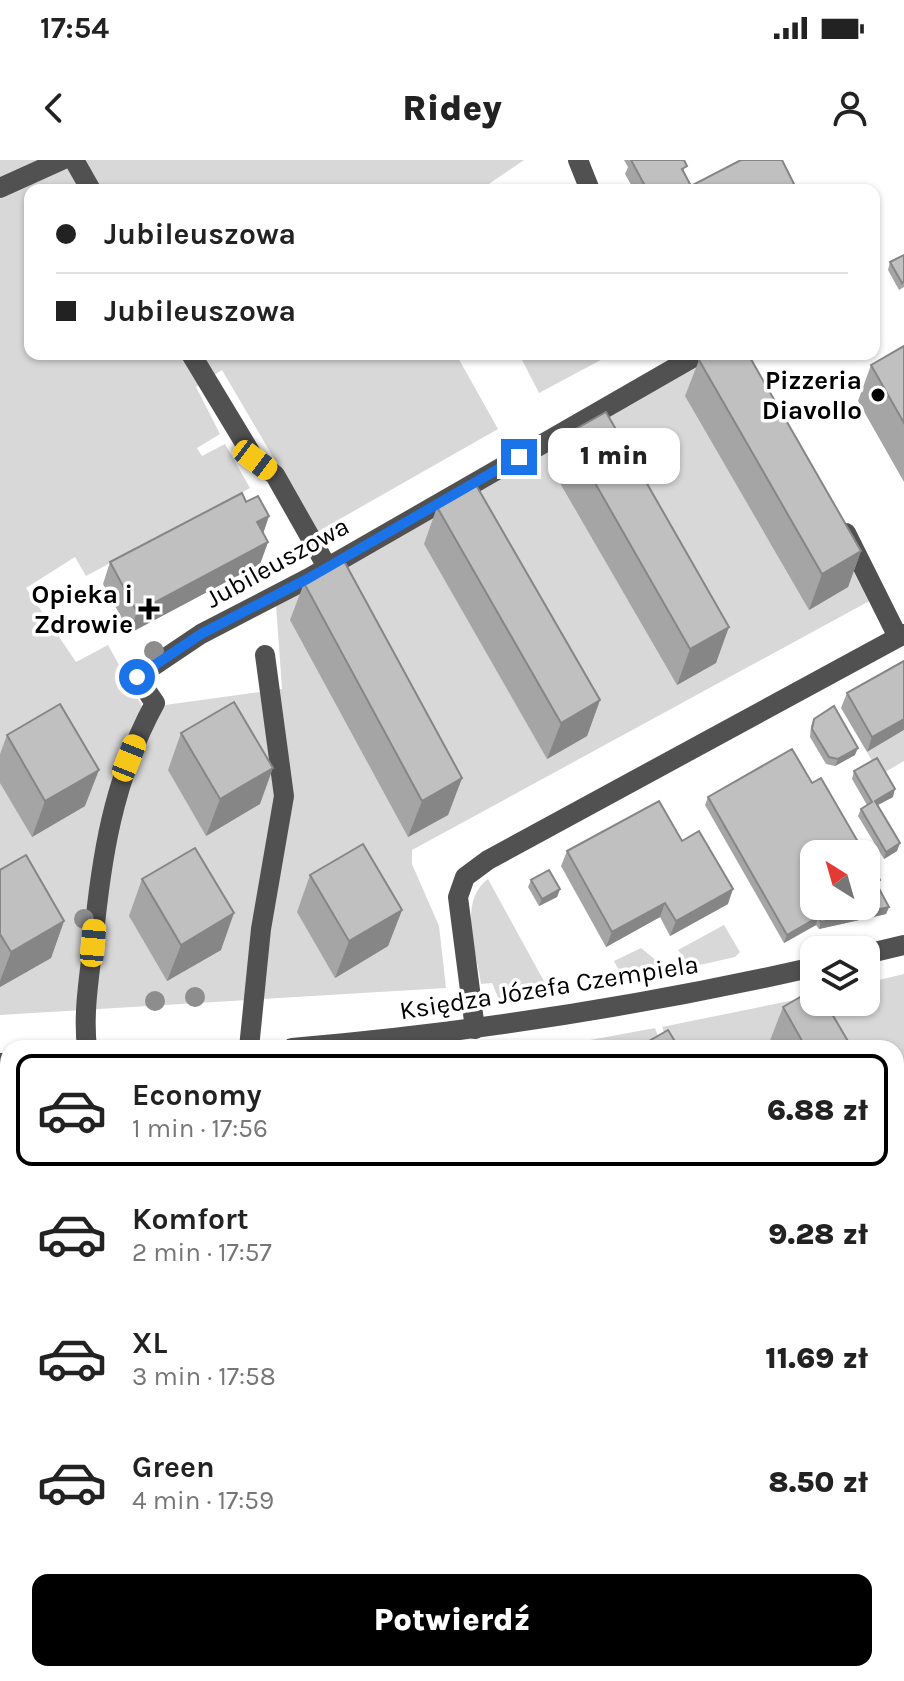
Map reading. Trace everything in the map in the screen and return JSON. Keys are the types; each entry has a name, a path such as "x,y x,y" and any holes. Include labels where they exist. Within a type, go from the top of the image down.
{"street":[{"path":"0,188 62,160"},
{"path":"74,160 88,184"},
{"path":"578,160 588,184"},
{"path":"195,360 255,460 275,475 326,565"},
{"name":"Jubileuszowa","path":"86,1040 85,1022 98,880 111,810 139,732 155,703 137,677 201,634 688,360"},
{"path":"475,1029 458,897 465,877 488,860 901,636 834,512"},
{"path":"250,1040 261,929 284,796 265,655"},
{"path":"880,951 904,945"},
{"name":"Księdza Józefa Czempiela","path":"369,1040 475,1029 582,1013 800,970"}],"shaded area":[{"path":"0,160 524,160 489,184 24,184 24,360 459,360 498,429 317,532 222,370 196,387 220,434 197,448 202,456 225,444 250,488 86,576 75,557 26,588 76,662 108,645 143,708 282,689 276,605 698,365 722,362 873,599 412,850 412,864 439,926 446,988 0,1015"},
{"path":"522,360 601,360 539,393"},
{"path":"904,730 904,761 880,775 867,752"},
{"path":"488,879 551,994 500,1002 492,983 481,984 471,914 473,901"},
{"path":"724,925 740,952 735,957 691,967 678,950"},
{"path":"641,948 657,961 664,974 625,982 614,961"},
{"path":"904,974 904,1040 837,1040 829,1016 880,1016 880,980"},
{"path":"800,999 800,1016 821,1016 828,1040 668,1040 662,1027"},
{"path":"655,1028 659,1040 590,1040"}],"building":[{"path":"631,160 684,160 687,166 682,169 690,184 644,184"},
{"path":"741,160 782,160 794,184 695,184"},
{"path":"904,255 904,281 902,283 890,262"},
{"path":"904,346 904,423 871,365"},
{"path":"699,360 751,360 861,551 822,574"},
{"path":"606,412 729,627 690,649 567,434"},
{"path":"476,485 600,700 561,723 437,507"},
{"path":"242,493 246,502 258,496 269,516 257,522 268,542 137,612 110,562"},
{"path":"344,561 462,778 422,801 304,583"},
{"path":"904,661 904,719 872,737 847,693"},
{"path":"234,702 273,768 220,799 181,733"},
{"path":"60,704 99,770 45,801 7,735"},
{"path":"834,706 858,748 838,759 829,757 812,729 814,719"},
{"path":"792,749 812,783 821,778 857,840 800,840 800,920 813,920 787,935 708,797"},
{"path":"877,758 895,789 875,801 900,843 886,852 861,809 872,802 854,771"},
{"path":"659,801 682,841 699,831 733,889 676,921 665,903 612,932 567,851"},
{"path":"363,844 402,910 349,941 310,875"},
{"path":"195,848 234,913 181,945 142,879"},
{"path":"26,855 64,921 11,952 0,934 0,870"},
{"path":"549,870 560,889 542,899 531,880"},
{"path":"880,890 889,907 880,909"},
{"path":"800,997 800,1016 833,1016 847,1040 802,1040 783,1007"},
{"path":"668,1030 674,1040 651,1040"}],"place":[{"name":"Pizzeria Diavollo","path":"878,395"},
{"name":"Opieka i Zdrowie","path":"149,609"}],"route":[{"path":"137,677 201,634 309,578 331,562 519,457"}]}
